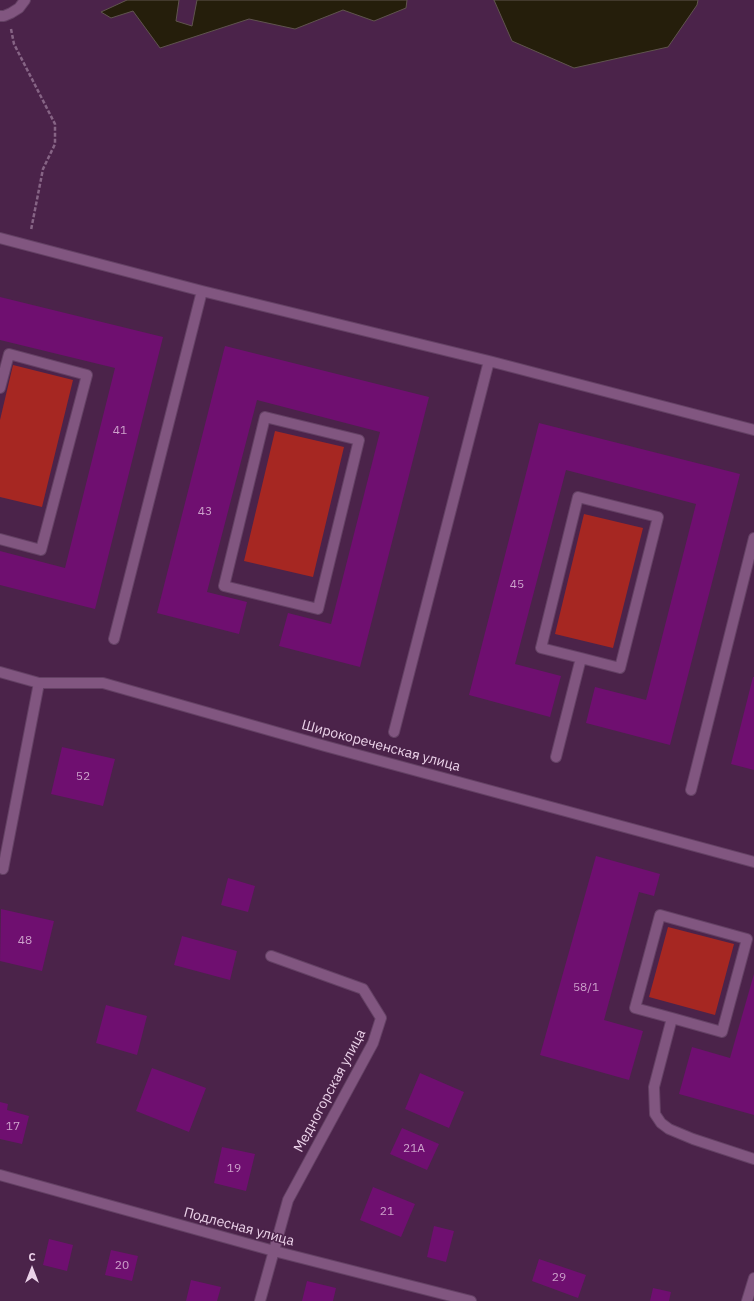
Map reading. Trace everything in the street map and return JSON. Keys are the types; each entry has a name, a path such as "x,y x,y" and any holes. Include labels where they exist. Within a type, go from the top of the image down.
{"street":[{"path":"0,16 4,16 19,8 25,0"},
{"path":"0,238 202,291 489,361 754,430"},
{"path":"114,639 202,291"},
{"path":"0,388 9,354 87,375 41,550 0,539"},
{"path":"394,732 489,361"},
{"path":"265,418 359,440 318,609 224,586 265,418"},
{"path":"578,497 658,517 620,668 581,658 541,648 578,497"},
{"path":"691,790 754,538"},
{"path":"556,757 581,658"},
{"name":"Широкореченская улица","path":"0,672 38,682 103,682 325,746 754,862"},
{"path":"3,869 38,682"},
{"path":"660,915 748,939 722,1032 672,1018 635,1008 660,915"},
{"name":"Медногорская улица","path":"260,1301 288,1200 373,1043 381,1018 363,988 271,956"},
{"path":"672,1018 654,1087 655,1114 661,1124 669,1129 693,1139 754,1159"},
{"name":"Подлесная улица","path":"0,1175 274,1251 471,1301"},
{"path":"747,1301 754,1278"}],"path":[{"path":"11,13 10,20 14,44 55,124 55,144 43,169 30,235 43,249"}],"shaded area":[{"path":"127,0 179,0 176,21 192,26 197,0 407,0 406,8 374,21 343,10 295,29 249,19 160,48 133,11 111,18 101,12"},
{"path":"494,0 698,0 697,5 668,47 574,68 512,41"},
{"path":"13,365 73,380 42,507 0,497 0,420"},
{"path":"275,431 344,447 313,577 244,561"},
{"path":"584,514 643,528 613,648 555,634"},
{"path":"668,927 734,944 715,1015 649,997"}],"building":[{"path":"0,297 163,337 95,609 0,585 0,551 65,568 115,368 0,340"},
{"path":"225,346 429,397 360,667 279,646 288,613 331,624 380,432 257,400 207,592 247,602 239,634 157,613"},
{"path":"539,423 740,474 670,745 586,723 595,687 646,700 696,504 566,470 515,664 561,676 550,717 469,695"},
{"path":"754,677 754,770 731,764"},
{"path":"62,747 115,759 103,806 51,794"},
{"path":"596,856 660,874 654,896 639,892 604,1020 643,1031 629,1080 540,1055"},
{"path":"228,878 255,886 248,912 221,905"},
{"path":"1,909 54,921 42,971 0,961"},
{"path":"182,936 237,951 230,980 174,965"},
{"path":"754,974 754,1115 679,1094 692,1047 730,1058"},
{"path":"106,1005 147,1016 137,1055 96,1043"},
{"path":"152,1068 206,1088 189,1132 136,1111"},
{"path":"420,1073 464,1092 449,1128 405,1109"},
{"path":"0,1102 8,1104 7,1110 29,1116 22,1144 0,1139"},
{"path":"402,1128 439,1144 427,1170 390,1154"},
{"path":"222,1147 255,1154 246,1191 214,1183"},
{"path":"373,1187 415,1204 401,1237 360,1220"},
{"path":"434,1226 454,1231 446,1262 427,1257"},
{"path":"49,1239 73,1245 67,1271 43,1265"},
{"path":"111,1250 138,1256 132,1281 105,1275"},
{"path":"539,1259 586,1275 578,1298 532,1281"},
{"path":"191,1280 221,1287 217,1301 186,1301"},
{"path":"307,1281 336,1288 333,1301 302,1301"},
{"path":"653,1288 671,1292 669,1301 650,1301"}]}
